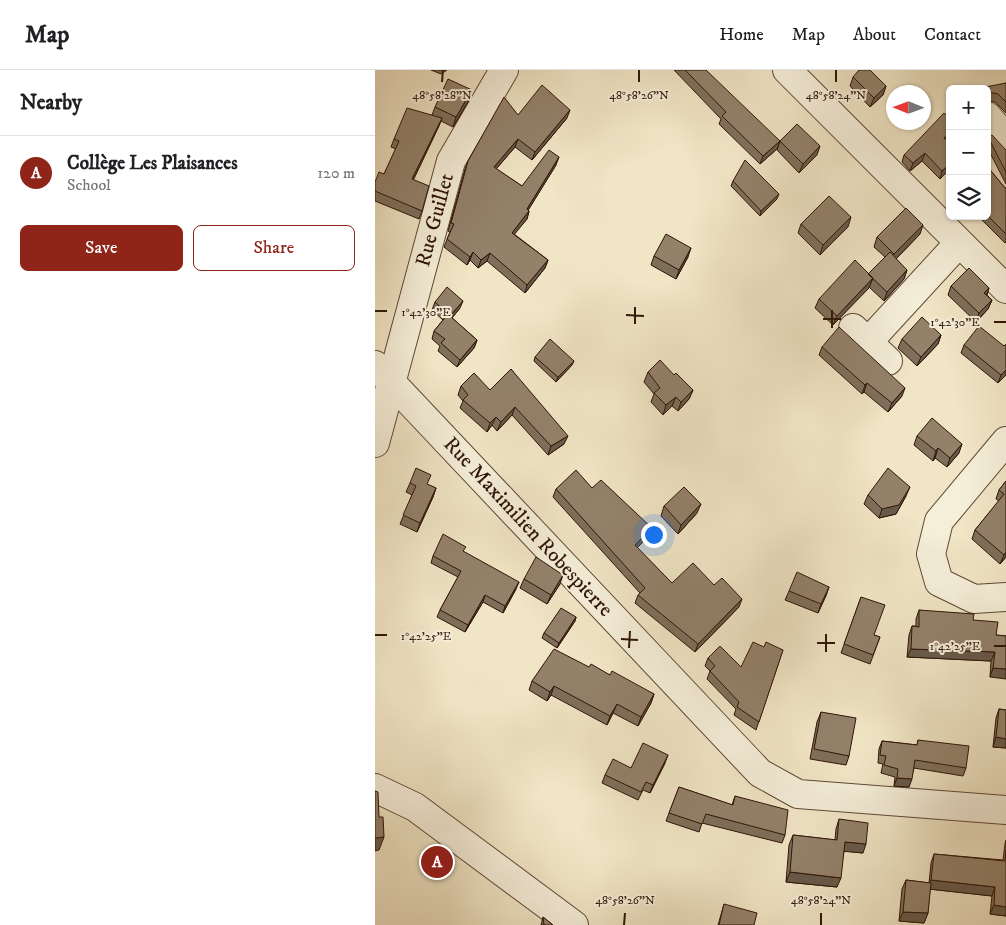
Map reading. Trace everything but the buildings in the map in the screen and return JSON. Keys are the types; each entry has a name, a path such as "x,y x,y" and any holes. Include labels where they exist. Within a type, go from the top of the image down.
{"street":[{"name":"Rue Guillet","path":"375,443 383,373 451,161 504,70"},
{"path":"787,70 1006,289"},
{"path":"991,120 1006,137"},
{"path":"888,361 861,335 959,244"},
{"name":"Rue Maximilien Robespierre","path":"383,373 760,773 798,794 1006,810"},
{"path":"1006,440 939,521 931,554 939,582 974,599 1006,597"},
{"path":"375,788 415,807 574,925"}],"place":[{"name":"Collège Les Plaisances","path":"437,862"}]}
